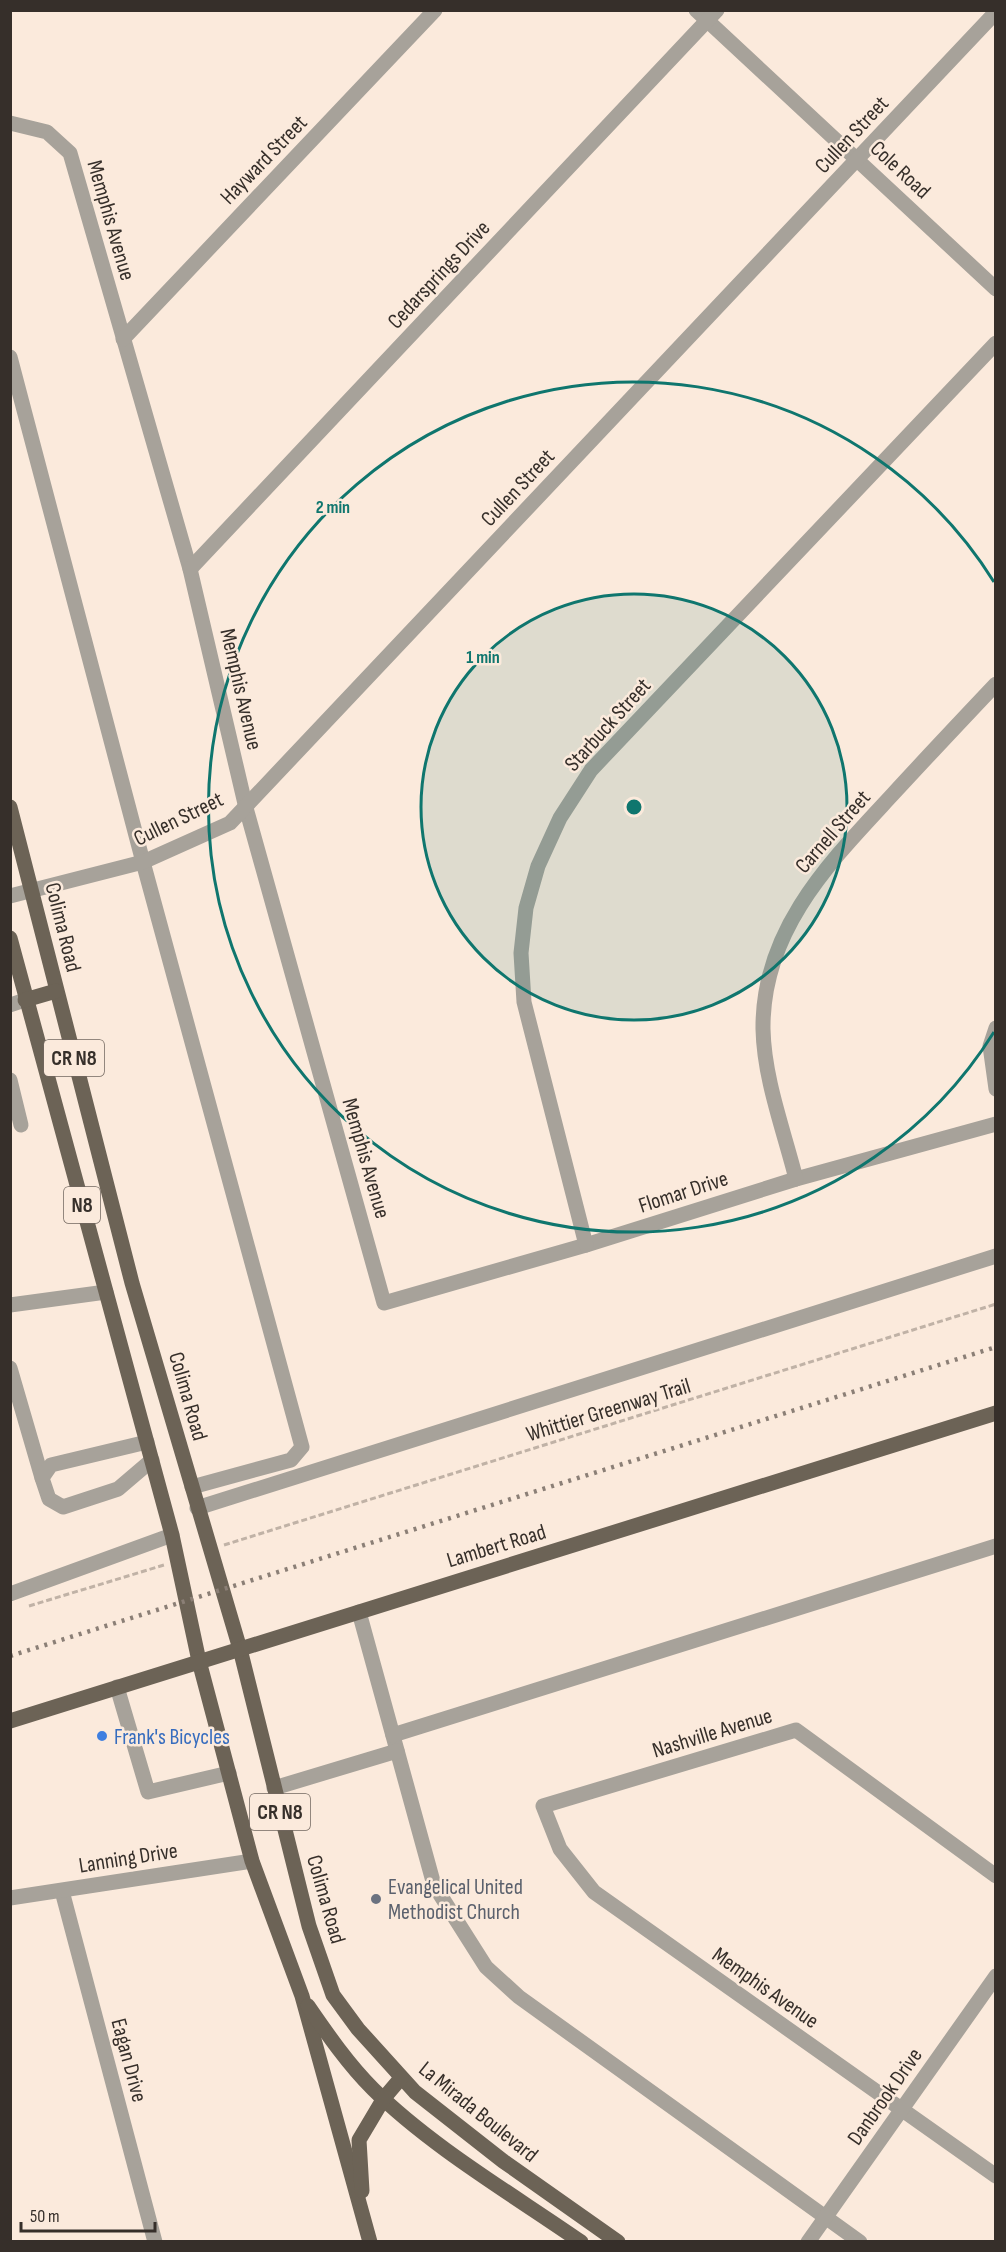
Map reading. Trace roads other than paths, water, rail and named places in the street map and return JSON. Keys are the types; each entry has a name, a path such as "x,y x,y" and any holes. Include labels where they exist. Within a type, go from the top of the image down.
{"main road":[{"name":"Colima Road","path":"10,807 132,1283 240,1649 309,1926 333,1995"},
{"path":"10,938 18,1002 56,991"},
{"name":"N8","path":"18,1002 105,1292"},
{"path":"105,1292 132,1283"},
{"name":"CR N8","path":"105,1292 172,1535 199,1661 252,1861 302,1996"},
{"name":"Lambert Road","path":"10,1720 996,1413"},
{"name":"La Mirada Boulevard","path":"333,1995 358,2029 401,2078 462,2130 618,2241"},
{"path":"302,1996 370,2241"},
{"name":"La Mirada Boulevard","path":"302,1996 339,2052 384,2098 476,2170 581,2241"},
{"path":"363,2216 360,2140 384,2098 401,2078"}],"street":[{"name":"Hayward Street","path":"123,339 435,10"},
{"name":"Cole Road","path":"696,10 712,16 858,159 996,289"},
{"name":"Cullen Street","path":"10,896 143,862 230,823 996,12"},
{"name":"Cedarsprings Drive","path":"190,568 712,16"},
{"name":"Memphis Avenue","path":"10,123 48,132 70,153 190,568 246,808 384,1303"},
{"name":"Starbuck Street","path":"586,1245 524,1002 521,953 526,908 538,866 560,818 591,770 996,343"},
{"path":"10,357 143,862 302,1447 291,1460 192,1487"},
{"name":"Carnell Street","path":"796,1179 769,1073 763,1029 766,990 776,949 825,867 996,684"},
{"path":"996,1028 990,1046 996,1089"},
{"path":"10,1080 21,1125"},
{"name":"Flomar Drive","path":"384,1303 586,1245 796,1179 996,1124"},
{"path":"197,1508 996,1256"},
{"path":"10,1305 105,1292"},
{"path":"10,1368 49,1499 63,1507 118,1489 152,1460"},
{"path":"42,1478 51,1465 147,1442"},
{"path":"10,1594 172,1535"},
{"path":"274,1788 395,1743 996,1546"},
{"path":"359,1612 434,1884 486,1967 519,1997 860,2241"},
{"path":"117,1687 148,1792 229,1773"},
{"name":"Nashville Avenue","path":"543,1806 796,1731 996,1876"},
{"name":"Memphis Avenue","path":"543,1806 560,1849 594,1892 996,2176"},
{"name":"Lanning Drive","path":"10,1898 252,1861"},
{"name":"Eagan Drive","path":"62,1891 155,2241"},
{"name":"Danbrook Drive","path":"808,2241 996,1976"}],"railway":[{"path":"10,1656 996,1347"}],"place":[{"name":"Frank's Bicycles","path":"102,1736"},
{"name":"Evangelical United Methodist Church","path":"376,1899"}]}
